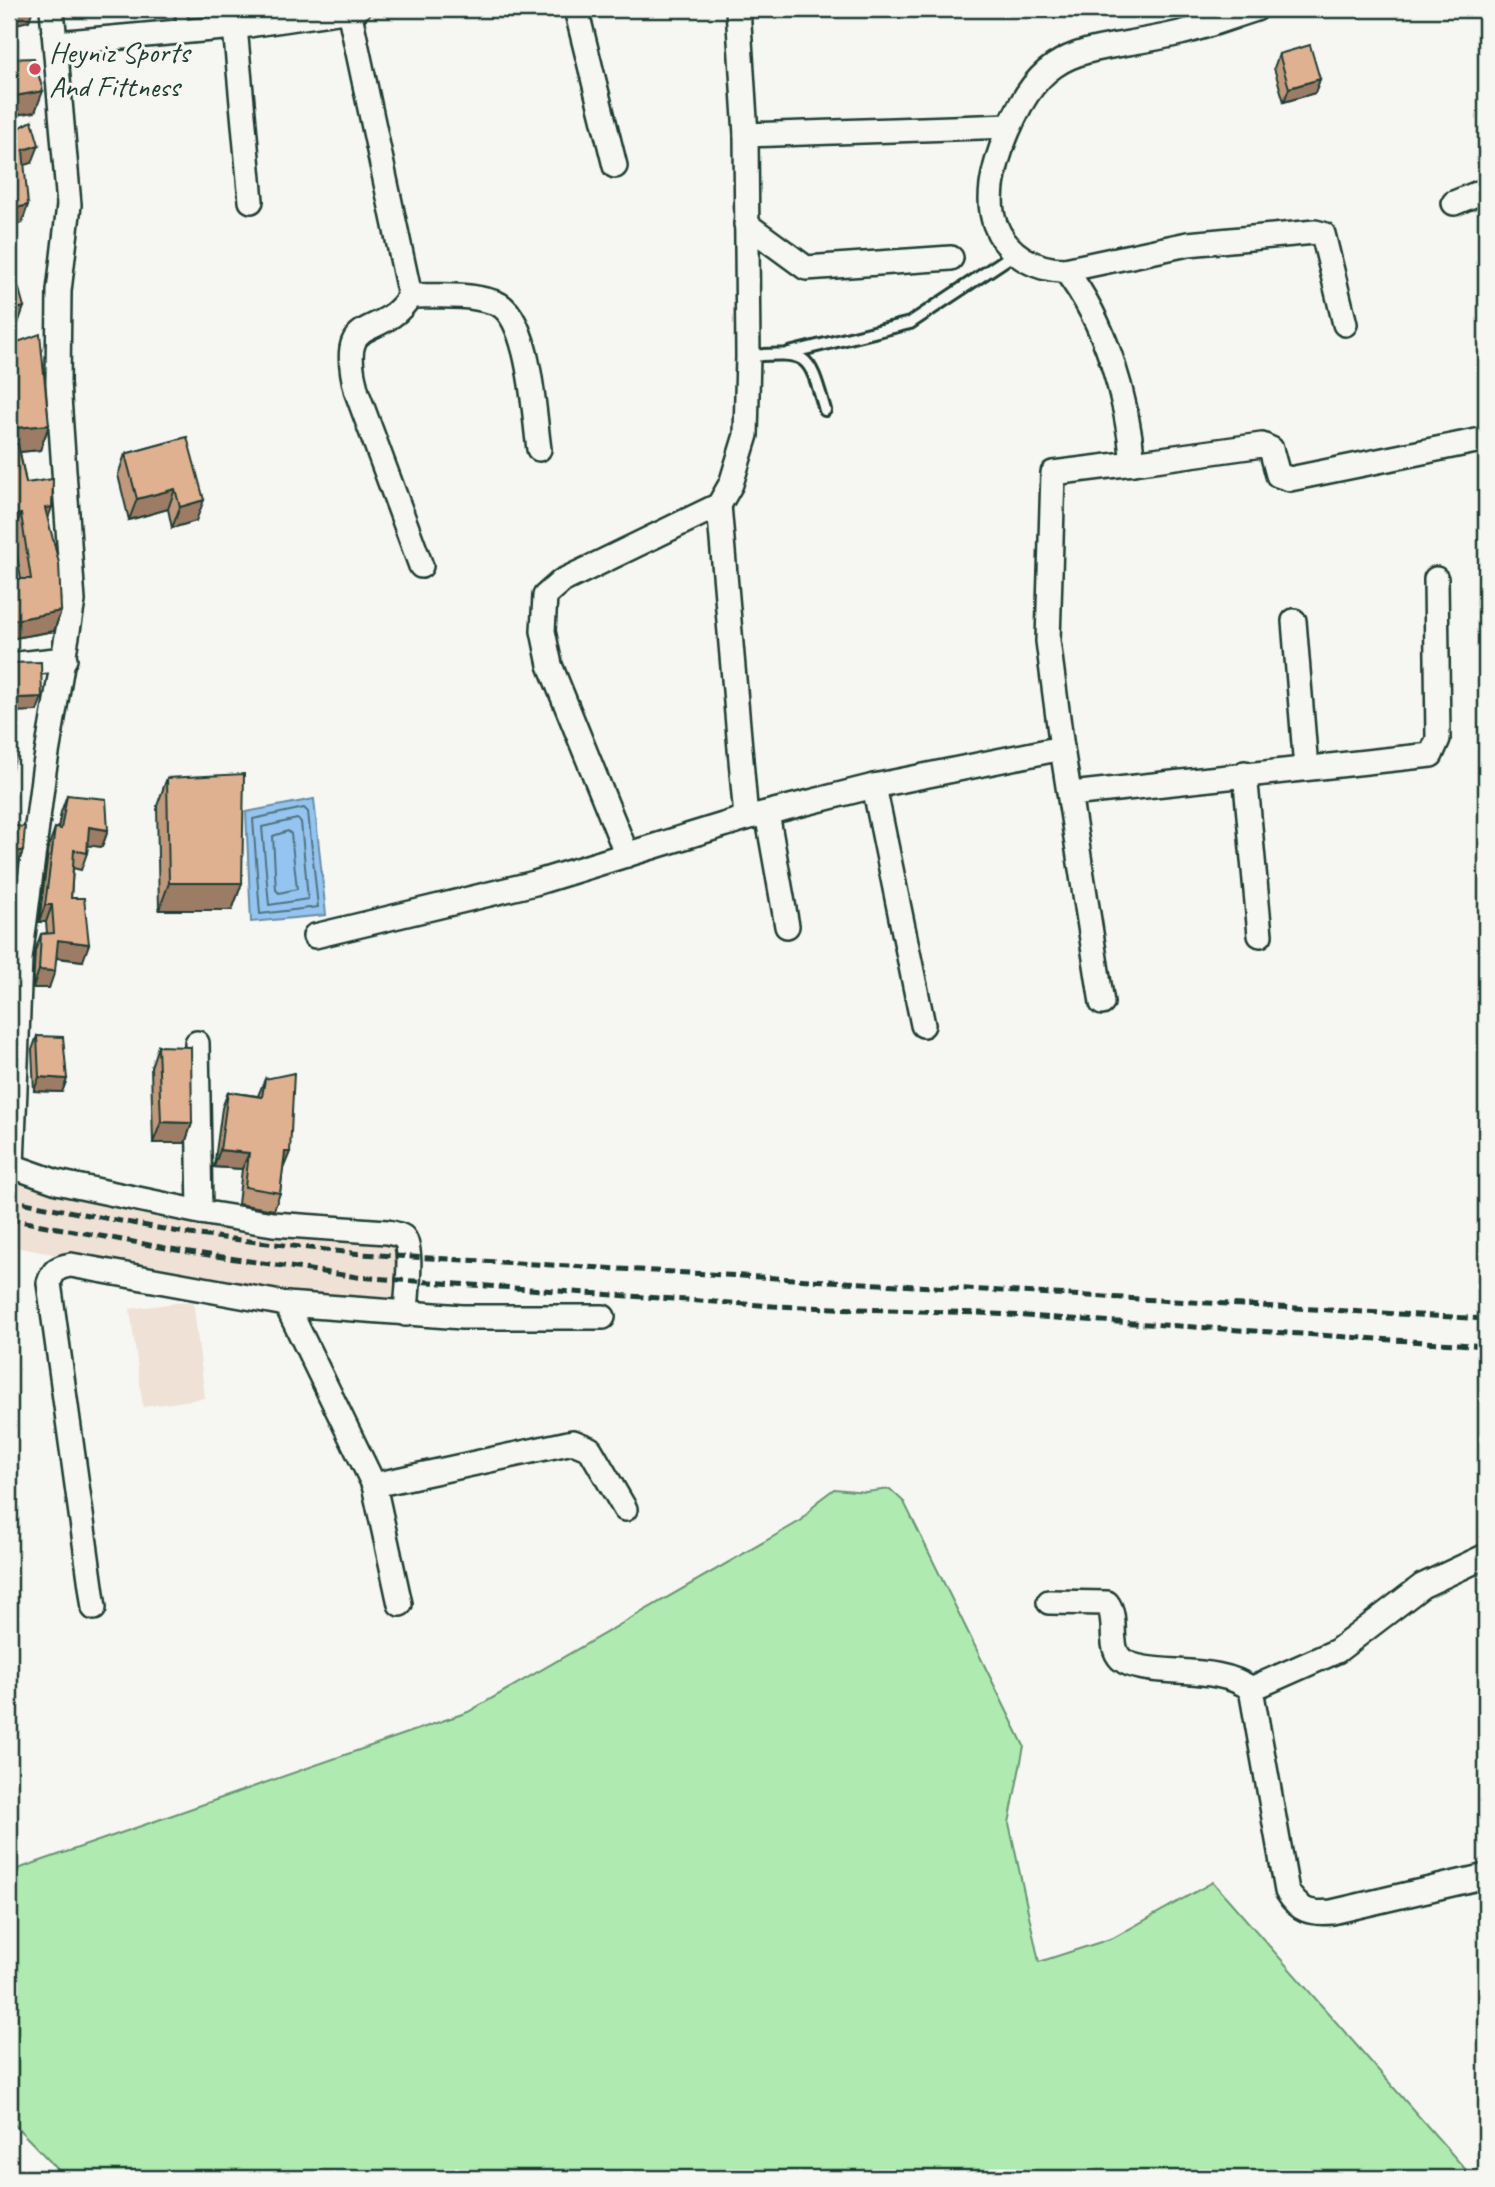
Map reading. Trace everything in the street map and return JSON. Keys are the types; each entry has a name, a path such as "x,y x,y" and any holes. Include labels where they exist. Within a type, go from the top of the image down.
{"street":[{"path":"52,9 69,205 59,291 58,383 73,601 44,771 20,959 10,1166 57,1182 200,1212 273,1224 387,1232 402,1237 408,1244 410,1256 406,1314"},
{"path":"576,9 615,166"},
{"path":"627,855 550,665 543,631 545,596 562,581 719,505 731,484 746,435 748,356 746,135 738,9"},
{"path":"1256,9 1180,33 1073,53 1052,66 1033,84 1010,126 992,174 995,223 1014,254 1045,270 1065,270 1188,244 1315,232 1323,234 1345,324"},
{"path":"56,43 182,20 235,27 354,10 410,296 399,313 361,330 352,345 350,366 357,393 421,566"},
{"path":"235,27 251,201"},
{"path":"746,135 1010,126"},
{"path":"1454,202 1486,190"},
{"path":"746,224 806,268 951,258"},
{"path":"1065,270 1081,290 1106,345 1131,436 1133,463"},
{"path":"410,296 457,296 498,303 512,316 522,336 539,449"},
{"path":"1102,1003 1048,641 1053,472 1262,444 1271,449 1278,474 1290,479 1486,439"},
{"path":"719,505 757,816 787,926"},
{"path":"1071,794 1245,773 1431,755 1438,740 1436,579"},
{"path":"1294,621 1306,768"},
{"path":"9,665 65,659"},
{"path":"315,936 535,883 757,816 874,786 1062,748"},
{"path":"1245,773 1259,935"},
{"path":"874,786 922,1025"},
{"path":"197,1043 200,1212"},
{"path":"94,1608 49,1283 52,1273 59,1267 71,1265 286,1304 406,1314 603,1317"},
{"path":"286,1304 374,1485 400,1604"},
{"path":"374,1485 573,1442 590,1449 625,1509"},
{"path":"1251,1689 1336,1651 1422,1586 1486,1556"},
{"path":"1049,1602 1107,1603 1113,1611 1115,1651 1121,1660 1135,1665 1240,1680 1251,1689 1287,1891 1297,1906 1313,1914 1332,1912 1486,1876"}],"lane":[{"path":"748,356 789,353 910,323 1014,254"},
{"path":"789,353 805,359 813,367 825,410"}],"shaded area":[{"path":"9,1174 54,1194 203,1223 400,1242 401,1305 298,1298 9,1246"},
{"path":"193,1301 205,1398 143,1407 130,1309"}],"green space":[{"path":"834,1489 866,1492 890,1489 904,1502 1024,1746 1009,1823 1039,1962 1113,1938 1213,1882 1473,2178 66,2178 9,2119 9,1872 468,1712 802,1520 818,1501"}],"water":[{"path":"314,799 326,915 251,922 246,812"}],"building":[{"path":"1310,45 1320,79 1289,88 1279,54"},
{"path":"34,58 43,91 9,97 9,59"},
{"path":"32,121 39,145 23,150 28,205 9,210 9,133"},
{"path":"9,253 24,307 9,311"},
{"path":"40,334 49,425 15,428 9,405 9,345"},
{"path":"187,437 204,500 180,507 175,489 137,499 125,454"},
{"path":"18,444 26,483 53,479 52,507 45,508 59,563 61,611 9,621 9,579 31,579 21,514 9,516 9,445"},
{"path":"41,662 42,697 18,698 16,757 9,758 9,663"},
{"path":"244,774 242,883 169,883 167,778"},
{"path":"67,795 106,799 108,830 89,827 87,853 74,850 71,898 84,898 89,944 58,940 55,971 39,970 41,934 54,933 52,905 45,905 55,828 61,829"},
{"path":"9,825 25,827 23,851 9,851"},
{"path":"37,1036 63,1037 67,1079 39,1077"},
{"path":"158,1046 191,1047 192,1123 161,1122"},
{"path":"294,1073 290,1152 285,1152 280,1193 245,1187 249,1153 220,1150 228,1092 262,1097 265,1079"}],"railway":[{"path":"9,1200 190,1234 361,1254 1486,1319"},
{"path":"9,1219 182,1251 357,1277 773,1306 979,1313 1486,1346"}],"place":[{"name":"Heyniz Sports And Fittness","path":"35,69"}]}
